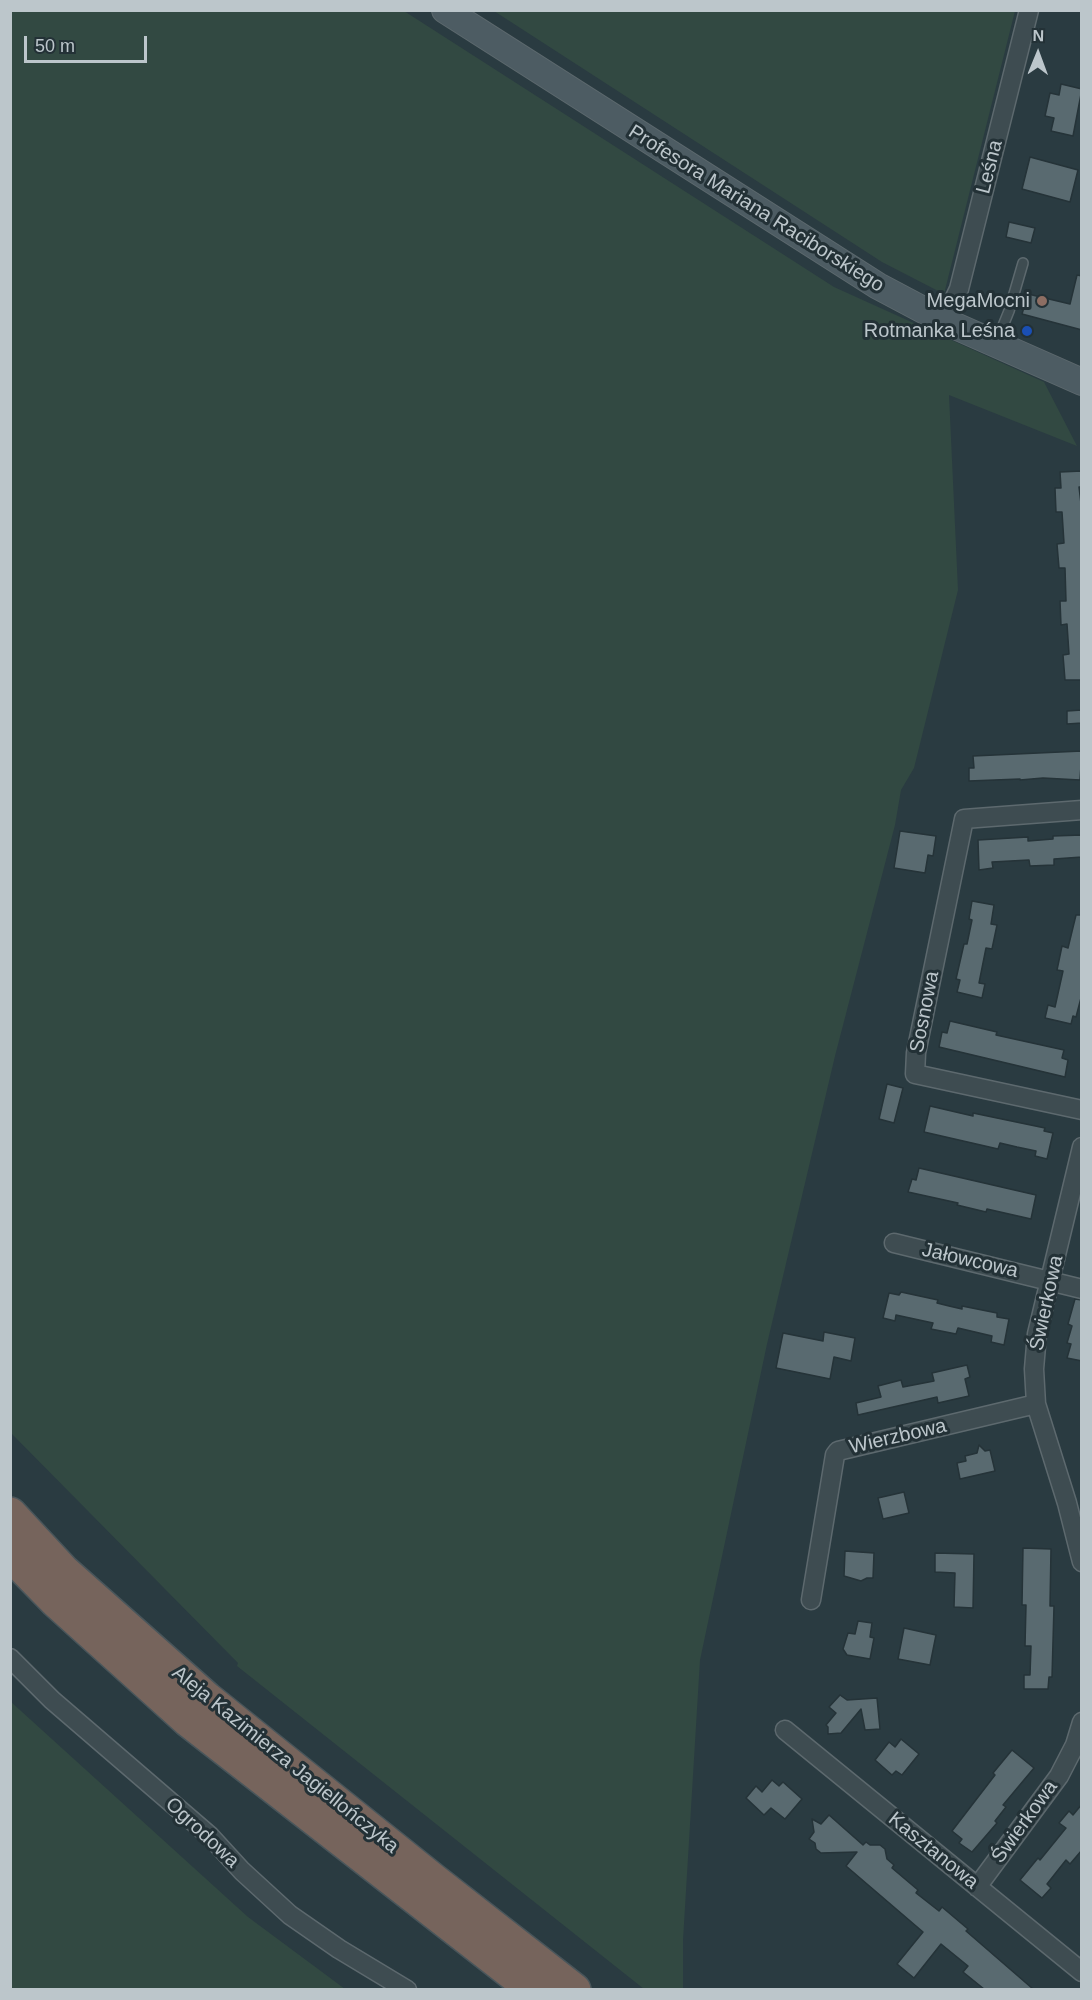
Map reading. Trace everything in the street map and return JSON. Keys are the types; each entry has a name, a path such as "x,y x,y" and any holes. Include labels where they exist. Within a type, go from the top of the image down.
{"highway":[{"name":"Aleja Kazimierza Jagiellończyka","path":"10,1514 63,1571 207,1699 433,1880 574,1989"},
{"name":"Aleja Kazimierza Jagiellończyka","path":"10,1554 56,1601 188,1720 534,1989"}],"main road":[{"name":"Profesora Mariana Raciborskiego","path":"445,10 878,286 995,345 1081,380"}],"street":[{"name":"Leśna","path":"944,321 959,289 1029,10"},
{"name":"Sosnowa","path":"1082,810 964,819 916,1053 915,1074 1082,1110"},
{"name":"Świerkowa","path":"1082,1148 1035,1351 1034,1369 1036,1404 1075,1507 1082,1562"},
{"name":"Jałowcowa","path":"894,1243 1082,1289"},
{"name":"Wierzbowa","path":"811,1600 835,1455 838,1451 1036,1404"},
{"name":"Ogrodowa","path":"10,1658 52,1700 210,1836 290,1915 339,1949 407,1989"},
{"name":"Świerkowa","path":"978,1887 1059,1776 1082,1722"},
{"name":"Kasztanowa","path":"784,1730 1082,1972"}],"lane":[{"path":"995,345 1009,310 1023,263"}],"green space":[{"path":"10,11 404,11 834,287 1044,382 1077,446 949,395 958,590 914,768 901,790 895,825 835,1056 767,1344 700,1660 683,1940 683,1989 644,1989 237,1666 238,1663 11,1433"},
{"path":"494,11 1015,11 944,294 882,262"},
{"path":"10,1701 248,1917 345,1989 11,1989"}],"building":[{"path":"1061,84 1082,89 1073,136 1051,131 1054,118 1045,116 1050,93 1059,95"},
{"path":"1030,157 1078,170 1070,202 1022,189"},
{"path":"1009,222 1035,228 1031,243 1006,237"},
{"name":"MegaMocni","path":"1077,275 1082,276 1082,330 1022,314 1028,294 1070,304"},
{"path":"1082,471 1082,487 1079,487 1082,512 1082,680 1065,680 1063,655 1069,654 1067,624 1061,625 1060,601 1066,601 1065,568 1059,568 1057,544 1064,543 1062,512 1056,512 1055,488 1061,488 1060,472"},
{"path":"1082,710 1082,723 1067,724 1067,711"},
{"path":"1082,751 1080,780 1043,778 969,781 969,768 974,768 973,756"},
{"path":"900,831 936,836 933,856 928,855 925,873 894,868"},
{"path":"1082,835 1082,857 1054,859 1054,865 1030,866 1029,860 992,862 993,868 979,870 978,840 1028,837 1028,841 1053,839 1053,836"},
{"path":"972,901 994,905 991,924 997,925 992,949 986,948 979,983 985,984 982,998 957,992 960,980 956,979 972,920 969,919"},
{"path":"1076,915 1082,915 1082,994 1076,1017 1073,1016 1071,1024 1045,1018 1048,1005 1055,1007 1063,971 1057,970 1062,946 1068,948"},
{"path":"950,1021 997,1032 996,1035 1064,1050 1062,1058 1068,1060 1065,1077 939,1047 942,1032 947,1033"},
{"path":"887,1084 903,1088 894,1123 879,1119"},
{"path":"930,1106 1045,1128 1044,1131 1053,1133 1047,1159 1035,1156 1036,1151 1000,1143 998,1149 924,1132"},
{"path":"919,1168 1036,1195 1031,1219 987,1209 986,1212 908,1192 912,1179 916,1180"},
{"path":"901,1292 938,1300 937,1303 962,1309 962,1306 997,1313 997,1317 1009,1319 1004,1345 991,1342 992,1336 958,1328 956,1334 931,1329 933,1323 896,1315 895,1321 883,1318 889,1293 899,1295"},
{"path":"1075,1299 1082,1300 1082,1361 1067,1358 1071,1344 1067,1343 1072,1326 1068,1324"},
{"path":"824,1332 855,1338 851,1361 834,1357 830,1379 776,1368 783,1333 823,1341"},
{"path":"967,1365 970,1377 965,1379 969,1396 938,1403 937,1397 858,1415 856,1403 881,1397 878,1386 901,1380 903,1387 934,1381 932,1373"},
{"path":"979,1445 985,1451 990,1450 995,1471 960,1479 957,1463 966,1461 965,1456 977,1453"},
{"path":"904,1492 909,1513 883,1519 878,1498"},
{"path":"1023,1548 1051,1549 1050,1606 1054,1606 1052,1677 1049,1677 1048,1689 1024,1689 1024,1675 1030,1675 1031,1646 1025,1646 1026,1605 1022,1605"},
{"path":"845,1551 874,1553 873,1578 861,1581 844,1576"},
{"path":"935,1553 974,1554 973,1608 954,1607 955,1573 935,1572"},
{"path":"858,1621 872,1623 870,1637 874,1638 870,1659 847,1655 843,1649 848,1633 855,1634"},
{"path":"904,1628 936,1635 930,1665 898,1659"},
{"path":"840,1695 847,1700 877,1698 880,1729 865,1730 861,1709 841,1733 828,1734 826,1725 836,1713 829,1707"},
{"path":"901,1739 919,1754 902,1775 896,1771 892,1775 875,1760 889,1742 895,1747"},
{"path":"1012,1750 1034,1768 1003,1805 1006,1807 995,1821 997,1823 972,1852 959,1843 962,1839 952,1831"},
{"path":"772,1780 779,1786 783,1782 802,1799 785,1819 771,1808 764,1815 746,1798 756,1786 762,1792"},
{"path":"1082,1804 1082,1850 1070,1864 1066,1860 1047,1884 1051,1888 1042,1898 1020,1880 1066,1828 1059,1823 1069,1811 1073,1815"},
{"path":"829,1815 863,1845 866,1842 870,1845 880,1845 885,1849 887,1859 894,1865 892,1868 918,1890 916,1893 939,1911 942,1907 1033,1989 984,1989 963,1972 968,1966 941,1944 914,1978 897,1964 923,1932 846,1866 857,1852 821,1853 816,1849 815,1843 809,1839 814,1832 812,1819 821,1824"}],"place":[{"name":"MegaMocni","path":"1042,301"},
{"name":"Rotmanka Leśna","path":"1027,331"}]}
